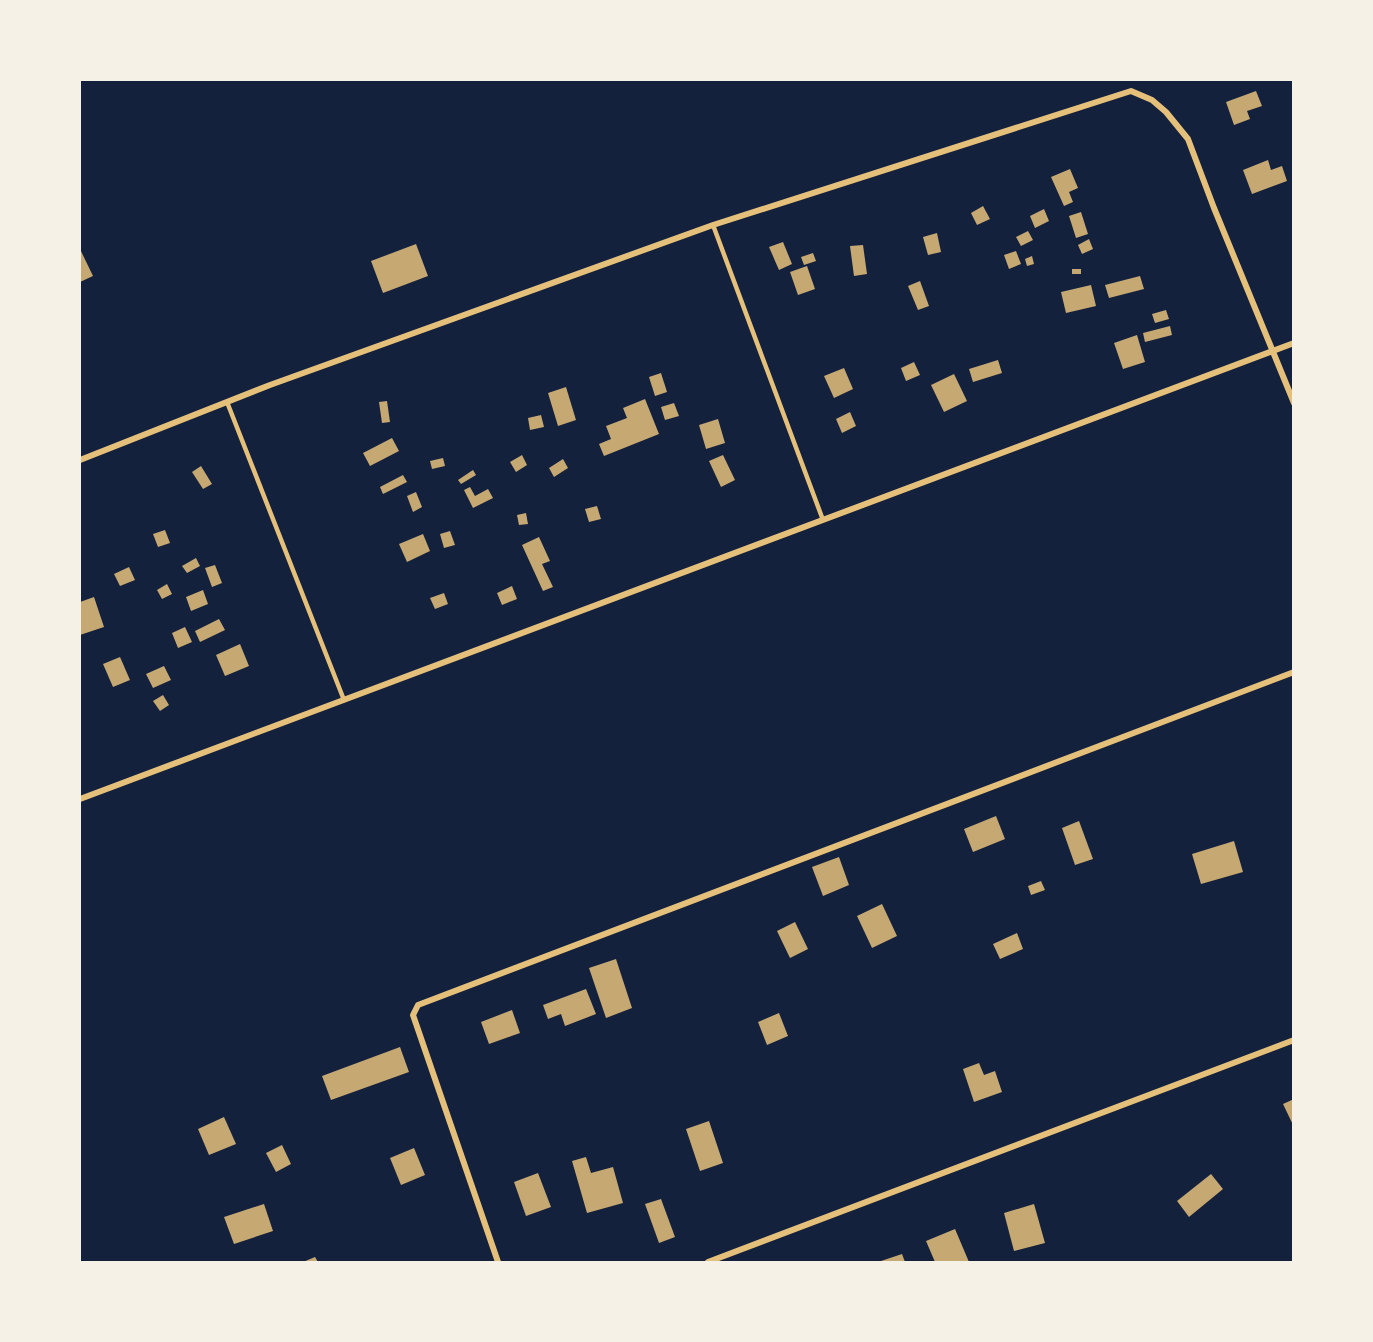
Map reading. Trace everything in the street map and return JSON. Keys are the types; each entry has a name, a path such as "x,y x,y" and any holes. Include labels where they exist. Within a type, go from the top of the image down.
{"street":[{"path":"80,460 227,402 713,225 1131,91 1152,100 1166,112 1188,138 1293,403"},
{"path":"80,799 1293,343"},
{"path":"498,1263 413,1015 418,1005 1293,672"},
{"path":"708,1263 1293,1040"}],"lane":[{"path":"713,225 823,520"},
{"path":"227,402 344,700"}],"building":[{"path":"1256,91 1262,106 1247,111 1250,119 1234,125 1226,102"},
{"path":"1268,160 1271,170 1282,166 1287,181 1252,194 1243,170"},
{"path":"1070,169 1078,188 1069,192 1073,202 1064,206 1051,177"},
{"path":"983,206 990,219 977,225 971,213"},
{"path":"1044,209 1049,221 1035,228 1030,216"},
{"path":"1081,212 1088,234 1076,238 1069,216"},
{"path":"1028,231 1033,240 1021,246 1016,237"},
{"path":"937,233 941,252 928,255 923,237"},
{"path":"1089,239 1093,249 1082,254 1078,245"},
{"path":"783,242 792,264 779,270 769,247"},
{"path":"416,244 428,276 383,293 371,261"},
{"path":"863,245 867,274 854,276 850,246"},
{"path":"80,249 93,276 80,282"},
{"path":"1016,251 1021,264 1009,269 1004,255"},
{"path":"813,253 816,261 804,265 801,257"},
{"path":"1032,256 1034,264 1027,266 1025,259"},
{"path":"807,266 815,289 798,295 790,272"},
{"path":"1072,269 1081,269 1081,274 1072,274"},
{"path":"1140,276 1144,289 1109,298 1105,285"},
{"path":"920,281 929,306 918,310 908,286"},
{"path":"1091,285 1096,306 1066,313 1061,292"},
{"path":"1166,310 1169,319 1155,323 1152,314"},
{"path":"1170,326 1172,335 1145,342 1143,333"},
{"path":"1137,335 1145,362 1123,369 1114,343"},
{"path":"998,360 1002,373 973,382 969,369"},
{"path":"914,362 920,375 906,381 901,368"},
{"path":"844,368 853,389 834,398 824,376"},
{"path":"661,373 667,392 655,396 649,377"},
{"path":"954,374 967,401 944,412 931,385"},
{"path":"566,387 576,420 558,426 548,393"},
{"path":"645,399 659,434 604,456 599,444 611,439 606,426 627,418 623,408"},
{"path":"387,401 390,422 382,423 379,402"},
{"path":"674,403 679,416 665,420 661,407"},
{"path":"850,412 856,426 842,433 836,419"},
{"path":"541,415 544,427 530,430 528,418"},
{"path":"718,419 725,443 706,449 699,425"},
{"path":"392,438 399,451 370,466 363,453"},
{"path":"522,455 527,465 516,472 510,462"},
{"path":"723,455 735,480 721,487 709,461"},
{"path":"443,458 445,466 432,469 430,461"},
{"path":"563,459 568,468 554,477 549,468"},
{"path":"201,466 212,484 203,489 192,472"},
{"path":"473,470 476,475 461,484 458,480"},
{"path":"403,475 407,482 383,494 380,487"},
{"path":"470,487 475,496 488,489 493,498 473,508 464,490"},
{"path":"416,492 422,507 413,512 407,496"},
{"path":"597,506 601,519 589,522 585,509"},
{"path":"526,513 528,524 519,525 517,515"},
{"path":"165,530 170,543 158,547 153,534"},
{"path":"450,531 455,545 444,548 440,534"},
{"path":"423,534 430,551 407,562 399,544"},
{"path":"539,537 550,561 542,564 553,587 543,591 522,545"},
{"path":"196,558 200,566 187,573 182,566"},
{"path":"215,565 222,583 212,587 205,568"},
{"path":"129,567 135,580 120,586 114,574"},
{"path":"167,584 172,594 162,599 157,590"},
{"path":"512,586 517,599 502,605 497,593"},
{"path":"203,590 208,604 191,611 186,597"},
{"path":"444,593 448,604 435,609 430,598"},
{"path":"94,597 104,627 80,635 80,602"},
{"path":"219,619 225,630 200,642 195,631"},
{"path":"185,627 192,642 178,648 172,633"},
{"path":"240,644 249,666 225,676 216,655"},
{"path":"120,657 130,680 113,687 103,664"},
{"path":"164,666 171,680 153,688 146,674"},
{"path":"163,695 169,705 160,711 153,701"},
{"path":"996,816 1005,839 973,852 964,829"},
{"path":"1079,821 1093,859 1075,865 1062,828"},
{"path":"1234,841 1243,872 1201,884 1192,854"},
{"path":"839,857 849,885 823,896 812,867"},
{"path":"1041,881 1045,890 1031,895 1028,886"},
{"path":"882,904 897,936 872,948 857,916"},
{"path":"795,922 808,949 790,958 777,931"},
{"path":"1017,933 1023,949 1000,959 993,944"},
{"path":"616,959 632,1008 606,1018 589,968"},
{"path":"586,989 596,1014 565,1026 561,1014 548,1019 543,1005"},
{"path":"512,1010 520,1033 489,1044 481,1022"},
{"path":"779,1013 788,1036 767,1045 758,1022"},
{"path":"400,1047 409,1072 331,1100 322,1076"},
{"path":"979,1063 984,1075 995,1071 1002,1092 974,1102 963,1069"},
{"path":"1294,1099 1294,1127 1283,1104"},
{"path":"224,1117 236,1144 209,1155 198,1129"},
{"path":"709,1121 723,1163 700,1171 686,1129"},
{"path":"282,1145 291,1164 276,1172 266,1153"},
{"path":"414,1148 425,1175 401,1185 390,1158"},
{"path":"586,1157 591,1173 613,1167 623,1203 587,1213 572,1161"},
{"path":"538,1173 551,1207 526,1216 514,1182"},
{"path":"1211,1174 1223,1189 1189,1217 1177,1201"},
{"path":"661,1199 675,1237 659,1243 645,1204"},
{"path":"264,1204 273,1231 234,1244 224,1217"},
{"path":"1034,1204 1045,1243 1014,1251 1004,1213"},
{"path":"955,1229 969,1262 935,1262 926,1241"},
{"path":"902,1254 905,1262 878,1262"},
{"path":"315,1257 318,1262 303,1262"}]}
